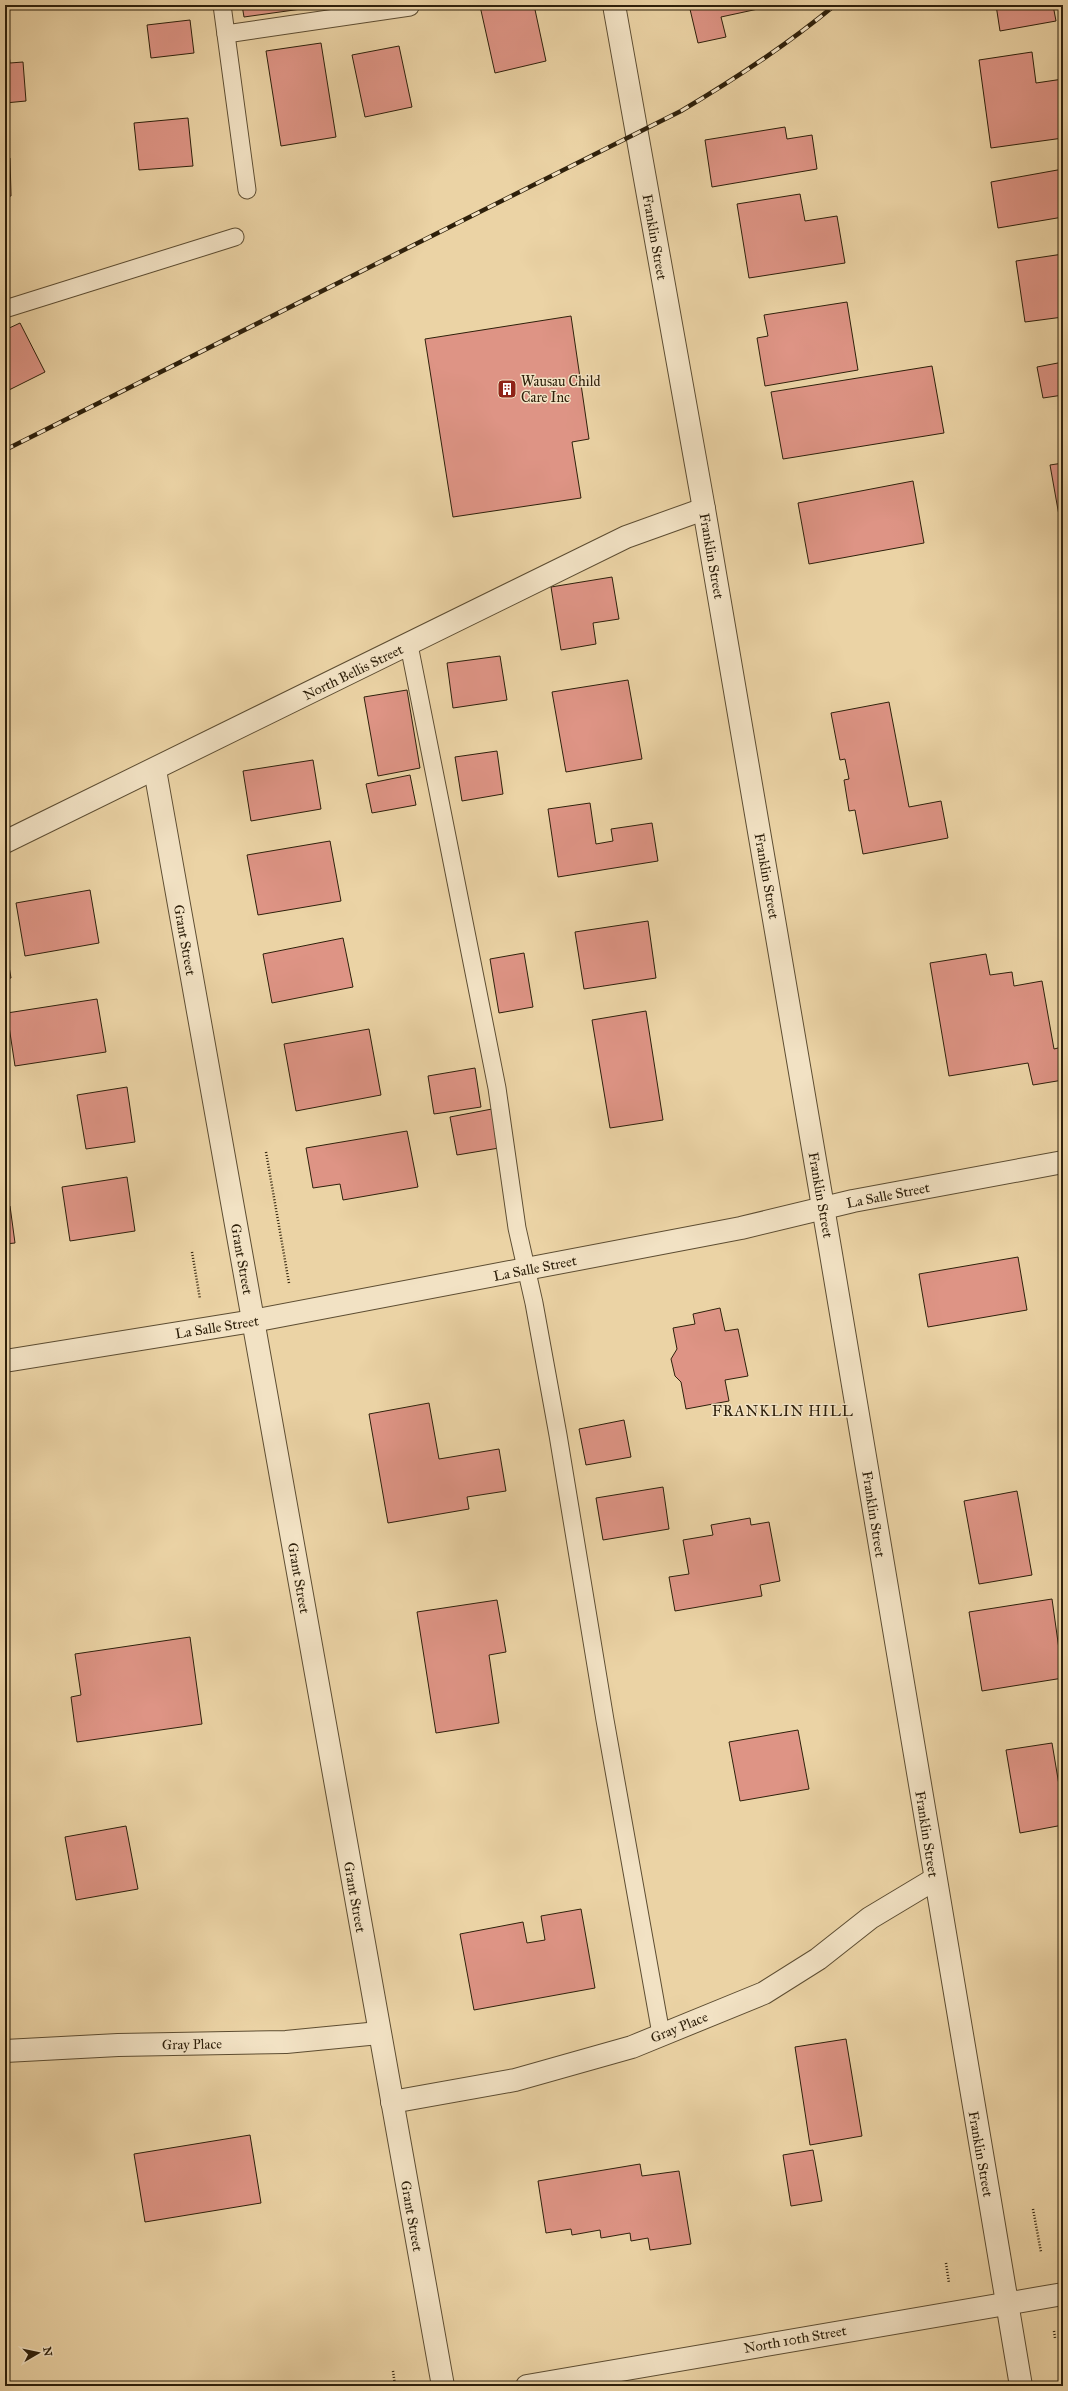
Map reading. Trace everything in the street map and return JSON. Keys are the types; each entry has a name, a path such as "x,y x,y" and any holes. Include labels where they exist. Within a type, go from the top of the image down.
{"street":[{"name":"Franklin Street","path":"614,5 704,509 824,1209 1021,2386"},
{"name":"North Bellis Street","path":"5,842 155,770 626,537 704,509"},
{"name":"Grant Street","path":"155,770 443,2386"},
{"name":"La Salle Street","path":"5,1362 253,1321 741,1228 853,1201 1063,1162"},
{"name":"Gray Place","path":"392,2102 515,2080 632,2047 764,1992 818,1959 870,1918 935,1879"},
{"name":"Gray Place","path":"5,2051 118,2044 286,2042 380,2033"},
{"name":"North 10th Street","path":"526,2386 1063,2294"}],"lane":[{"path":"222,5 246,190"},
{"path":"226,34 410,8"},
{"path":"5,309 235,237"},
{"path":"409,645 488,1038 526,1269 534,1303 558,1435 605,1720 661,2034"}],"path":[{"path":"266,1152 290,1290"},
{"path":"192,1252 200,1299"},
{"path":"1033,2209 1041,2252"},
{"path":"946,2263 949,2286"},
{"path":"1054,2332 1055,2338"},
{"path":"393,2371 396,2385"}],"building":[{"path":"242,5 323,5 323,6 244,17"},
{"path":"534,5 546,61 495,73 480,6"},
{"path":"689,5 757,5 758,9 721,17 726,37 698,43"},
{"path":"996,5 1053,5 1056,21 1000,31"},
{"path":"5,18 10,63 23,62 26,101 5,103"},
{"path":"190,20 194,53 151,58 147,25"},
{"path":"321,43 336,137 281,146 266,51"},
{"path":"399,46 412,107 365,117 352,55"},
{"path":"1032,52 1036,83 1063,79 1063,138 991,148 979,60"},
{"path":"188,118 193,166 139,170 134,123"},
{"path":"785,127 787,139 812,135 817,169 712,187 705,140"},
{"path":"5,158 10,158 11,196 5,197"},
{"path":"1063,169 1063,217 998,228 991,182"},
{"path":"800,194 805,221 837,216 845,263 749,278 737,204"},
{"path":"1063,254 1063,317 1025,322 1016,261"},
{"path":"847,302 858,370 765,386 757,338 768,336 764,315"},
{"name":"Wausau Child Care Inc","path":"571,316 589,439 572,442 581,498 453,517 425,339"},
{"path":"20,323 45,372 5,392 5,330"},
{"path":"1063,362 1063,395 1043,398 1037,367"},
{"path":"932,366 944,433 783,459 771,392"},
{"path":"1063,463 1063,521 1060,521 1050,465"},
{"path":"913,481 924,543 809,564 798,503"},
{"path":"612,577 619,619 593,623 596,644 561,650 551,587"},
{"path":"500,656 507,700 453,708 447,663"},
{"path":"628,680 642,759 566,772 552,692"},
{"path":"407,690 420,768 378,776 364,697"},
{"path":"889,702 909,807 941,801 948,838 863,854 855,810 849,811 844,780 849,779 845,759 840,760 831,713"},
{"path":"497,751 503,794 462,801 455,757"},
{"path":"313,760 321,809 251,821 243,771"},
{"path":"410,775 416,805 372,813 366,784"},
{"path":"590,803 596,844 613,841 611,829 652,823 658,861 558,877 548,809"},
{"path":"330,841 341,901 258,915 247,855"},
{"path":"90,890 99,943 25,956 16,903"},
{"path":"648,921 656,978 584,989 575,932"},
{"path":"343,938 353,987 272,1003 263,954"},
{"path":"5,943 11,978 5,979"},
{"path":"524,953 533,1007 499,1013 490,959"},
{"path":"986,954 990,975 1012,972 1014,986 1042,981 1054,1049 1062,1047 1063,1080 1033,1085 1028,1063 949,1076 930,963"},
{"path":"97,999 106,1052 15,1066 7,1013"},
{"path":"646,1011 663,1120 610,1128 592,1020"},
{"path":"369,1029 381,1095 296,1111 284,1044"},
{"path":"475,1068 481,1107 434,1114 428,1076"},
{"path":"127,1087 135,1142 86,1149 77,1095"},
{"path":"492,1109 499,1148 457,1155 450,1117"},
{"path":"407,1131 418,1187 343,1200 340,1184 313,1188 306,1148"},
{"path":"127,1177 135,1231 70,1241 62,1187"},
{"path":"5,1206 10,1206 15,1243 5,1244"},
{"path":"1018,1257 1027,1310 928,1327 919,1274"},
{"path":"720,1308 725,1331 738,1329 748,1376 725,1380 729,1401 686,1409 681,1382 675,1376 671,1359 677,1349 673,1328 695,1324 693,1314"},
{"path":"429,1403 439,1459 499,1449 506,1491 467,1497 469,1509 388,1523 369,1414"},
{"path":"624,1420 631,1457 586,1465 579,1429"},
{"path":"663,1487 669,1529 603,1540 596,1498"},
{"path":"1017,1491 1032,1575 979,1584 964,1501"},
{"path":"750,1518 751,1525 769,1522 780,1581 760,1585 762,1596 675,1611 669,1577 689,1574 683,1540 713,1535 711,1525"},
{"path":"1052,1599 1063,1678 982,1691 969,1612"},
{"path":"497,1600 506,1652 489,1655 499,1723 436,1733 417,1612"},
{"path":"190,1637 202,1724 77,1742 71,1697 81,1695 75,1654"},
{"path":"798,1730 809,1789 740,1801 729,1742"},
{"path":"1052,1743 1063,1809 1063,1825 1020,1833 1006,1750"},
{"path":"126,1826 138,1889 76,1900 65,1837"},
{"path":"581,1909 595,1988 474,2010 460,1934 523,1922 527,1943 545,1940 541,1916"},
{"path":"846,2039 862,2136 810,2145 795,2047"},
{"path":"250,2135 261,2203 145,2222 134,2154"},
{"path":"813,2150 822,2201 791,2206 783,2155"},
{"path":"640,2164 642,2176 679,2171 691,2244 650,2250 648,2238 631,2241 630,2233 601,2238 600,2230 572,2235 571,2229 546,2233 538,2181"}],"railway":[{"path":"5,450 681,111 760,61 817,20 835,5"}],"place":[{"name":"Wausau Child Care Inc","path":"507,389"}],"district":[{"name":"FRANKLIN HILL","path":"783,1411"}]}
